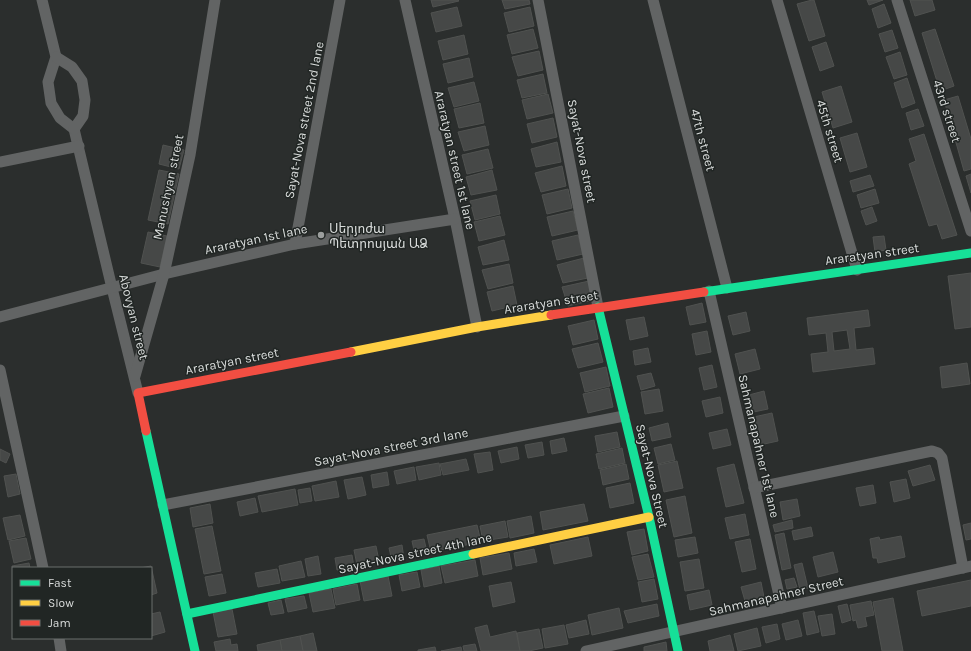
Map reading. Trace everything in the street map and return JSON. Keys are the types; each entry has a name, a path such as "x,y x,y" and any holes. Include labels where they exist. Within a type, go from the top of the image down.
{"main road":[{"name":"Araratyan street","path":"138,393 477,327 709,290 971,253"},
{"name":"Sayat-Nova Street","path":"598,307 649,517 678,651"},
{"name":"Abovyan street","path":"138,393 195,651"},
{"name":"Sayat-Nova street 4th lane","path":"187,614 649,517"}],"street":[{"path":"42,0 56,57 48,82 51,103 60,118 74,129 82,116 85,100 82,81 72,67 56,57"},
{"name":"Manushyan street","path":"134,377 164,274 190,155 215,0"},
{"name":"Sayat-Nova street 2nd lane","path":"295,244 340,0"},
{"name":"Araratyan street 1st lane","path":"405,0 455,219 477,327"},
{"name":"Sayat-Nova street","path":"538,0 598,307"},
{"name":"47th street","path":"653,0 727,288"},
{"name":"43rd street","path":"897,0 971,231"},
{"name":"45th street","path":"779,1 857,270"},
{"name":"Abovyan street","path":"74,129 138,393"},
{"path":"0,162 79,146"},
{"name":"Araratyan 1st lane","path":"0,318 164,274 295,244 455,219"},
{"name":"Sahmanapahner 1st lane","path":"709,290 782,608"},
{"path":"0,370 43,567"},
{"name":"Sayat-Nova street 3rd lane","path":"163,505 624,416"},
{"path":"754,488 932,451 942,458 967,567"},
{"name":"Sahmanapahner Street","path":"586,651 674,633 967,567"},
{"path":"59,639 61,651"}],"building":[{"path":"431,0 458,0 459,1 433,7"},
{"path":"502,0 529,0 530,4 505,9"},
{"path":"814,0 825,36 809,41 797,4"},
{"path":"867,0 883,0 869,5"},
{"path":"910,0 932,0 935,10 915,16"},
{"path":"884,4 891,23 878,28 872,9"},
{"path":"457,7 462,26 436,32 431,13"},
{"path":"530,7 534,26 509,32 504,13"},
{"path":"533,29 538,48 512,54 507,35"},
{"path":"935,29 954,86 940,91 922,33"},
{"path":"892,30 898,48 885,52 879,34"},
{"path":"464,35 468,54 443,60 438,41"},
{"path":"826,42 834,66 820,71 812,47"},
{"path":"539,51 543,70 518,76 512,57"},
{"path":"900,52 907,75 894,79 886,57"},
{"path":"469,58 473,77 448,83 443,64"},
{"path":"543,74 547,93 522,98 517,80"},
{"path":"907,78 915,103 902,108 894,83"},
{"path":"474,82 479,101 454,107 448,88"},
{"path":"841,86 852,122 833,128 822,92"},
{"path":"548,94 553,113 527,119 522,100"},
{"path":"958,96 971,139 971,169 964,171 944,100"},
{"path":"480,103 484,123 459,128 454,109"},
{"path":"918,109 924,126 911,130 906,113"},
{"path":"553,118 557,137 532,143 527,124"},
{"path":"485,126 489,145 464,151 458,132"},
{"path":"857,133 867,167 850,172 840,138"},
{"path":"924,134 957,235 942,239 937,224 929,226 909,164 916,161 909,139"},
{"path":"557,142 561,162 536,167 531,149"},
{"path":"163,145 184,150 179,169 159,164"},
{"path":"488,149 493,168 467,174 462,155"},
{"path":"562,166 566,186 541,192 535,173"},
{"path":"159,170 179,174 168,224 148,220"},
{"path":"492,170 497,190 471,195 466,177"},
{"path":"971,174 971,193 966,176"},
{"path":"870,175 874,186 853,192 850,181"},
{"path":"568,189 572,208 547,214 542,195"},
{"path":"875,189 879,203 861,208 857,195"},
{"path":"496,195 500,214 475,220 470,201"},
{"path":"872,207 877,221 866,225 861,211"},
{"path":"573,211 578,230 552,236 547,217"},
{"path":"500,216 505,235 479,241 474,222"},
{"path":"148,232 167,236 160,267 141,263"},
{"path":"578,235 583,254 557,260 552,241"},
{"path":"884,236 886,250 875,252 873,237"},
{"path":"504,240 509,260 483,265 478,247"},
{"path":"584,258 588,278 563,283 557,265"},
{"path":"509,264 513,283 488,289 482,270"},
{"path":"971,273 971,327 955,329 948,276"},
{"path":"589,281 593,300 568,306 562,287"},
{"path":"513,286 517,305 492,311 487,292"},
{"path":"702,303 706,322 690,325 686,307"},
{"path":"868,310 870,326 854,328 856,350 873,348 875,364 813,372 811,354 828,352 826,333 809,335 807,318","holes":["847,330 850,349 834,351 832,332"]},
{"path":"746,312 750,331 733,335 728,316"},
{"path":"644,317 648,336 630,340 626,320"},
{"path":"594,320 598,339 573,345 568,326"},
{"path":"707,331 711,352 696,355 692,334"},
{"path":"598,343 603,362 578,368 572,349"},
{"path":"648,348 651,362 635,365 633,351"},
{"path":"755,349 760,369 740,374 735,354"},
{"path":"967,363 970,384 942,388 940,367"},
{"path":"712,365 717,387 704,390 699,368"},
{"path":"606,367 610,386 585,392 580,373"},
{"path":"651,373 655,386 641,390 637,376"},
{"path":"609,388 613,407 588,413 583,394"},
{"path":"659,389 663,411 645,414 641,392"},
{"path":"764,391 768,409 749,413 745,396"},
{"path":"720,397 723,413 706,417 702,401"},
{"path":"772,413 778,441 755,446 749,418"},
{"path":"668,423 671,437 652,441 649,428"},
{"path":"727,429 731,445 713,449 709,433"},
{"path":"617,432 620,447 598,452 595,436"},
{"path":"564,438 567,451 552,454 550,441"},
{"path":"542,442 544,455 528,458 525,445"},
{"path":"671,444 675,460 658,464 654,448"},
{"path":"517,447 519,459 501,463 498,451"},
{"path":"622,448 625,463 599,469 596,454"},
{"path":"0,449 10,454 6,463 0,460"},
{"path":"490,452 493,470 478,473 474,454"},
{"path":"466,459 469,470 443,475 440,464"},
{"path":"677,461 683,488 664,492 658,465"},
{"path":"439,463 441,475 419,480 416,467"},
{"path":"626,464 629,479 603,485 600,470"},
{"path":"734,464 744,503 726,507 717,468"},
{"path":"930,465 935,480 913,486 908,471"},
{"path":"414,467 416,480 397,484 394,471"},
{"path":"387,472 389,485 373,488 371,475"},
{"path":"16,474 20,494 8,497 4,476"},
{"path":"362,477 366,495 348,499 344,480"},
{"path":"906,479 910,498 894,502 890,482"},
{"path":"336,481 339,497 315,501 312,486"},
{"path":"630,483 634,503 610,508 606,488"},
{"path":"873,485 876,503 860,506 856,488"},
{"path":"310,488 312,501 300,503 298,490"},
{"path":"295,489 298,505 262,512 258,496"},
{"path":"685,496 692,533 674,537 666,500"},
{"path":"255,498 258,512 240,516 237,502"},
{"path":"797,499 800,516 783,520 780,502"},
{"path":"210,504 213,523 193,527 190,508"},
{"path":"584,504 588,521 543,530 540,512"},
{"path":"745,514 749,535 730,539 725,518"},
{"path":"20,515 25,536 8,540 3,518"},
{"path":"531,516 534,533 510,538 507,521"},
{"path":"792,520 793,528 775,532 773,525"},
{"path":"505,521 508,537 483,541 480,526"},
{"path":"971,523 971,539 966,540 963,525"},
{"path":"477,525 481,542 431,552 427,535"},
{"path":"212,526 221,571 204,574 195,529"},
{"path":"811,527 813,536 794,540 792,531"},
{"path":"644,529 648,551 632,555 627,532"},
{"path":"784,533 791,568 782,570 775,535"},
{"path":"901,536 905,557 878,563 877,558 873,558 870,539 879,537 880,540"},
{"path":"588,537 592,556 554,564 550,545"},
{"path":"695,537 698,553 678,557 675,540"},
{"path":"26,538 31,559 14,563 9,541"},
{"path":"424,539 427,552 415,555 412,541"},
{"path":"750,539 756,569 742,572 735,542"},
{"path":"402,545 404,559 392,561 389,548"},
{"path":"376,546 379,561 357,565 354,550"},
{"path":"534,549 537,562 516,566 514,553"},
{"path":"833,552 838,572 818,577 813,557"},
{"path":"509,553 512,569 483,575 480,558"},
{"path":"648,554 654,577 638,580 632,557"},
{"path":"352,555 354,567 337,570 335,558"},
{"path":"318,556 321,574 308,576 305,559"},
{"path":"699,559 704,588 685,591 680,562"},
{"path":"475,560 478,576 445,583 441,566"},
{"path":"301,561 305,577 282,581 279,566"},
{"path":"29,563 30,567 12,567"},
{"path":"802,563 808,588 800,590 794,565"},
{"path":"439,566 442,583 424,587 421,570"},
{"path":"277,569 280,583 258,587 255,573"},
{"path":"152,570 157,593 152,595"},
{"path":"417,572 420,587 402,591 399,575"},
{"path":"222,574 226,593 209,596 205,577"},
{"path":"388,576 392,596 364,601 360,581"},
{"path":"794,578 797,587 787,589 785,580"},
{"path":"654,579 658,599 642,602 638,582"},
{"path":"971,580 971,606 922,616 917,591"},
{"path":"511,582 515,602 493,607 489,586"},
{"path":"761,582 764,597 745,601 741,587"},
{"path":"357,584 360,600 336,605 333,589"},
{"path":"331,589 335,608 313,612 309,593"},
{"path":"709,590 712,605 690,610 687,595"},
{"path":"304,596 307,608 288,612 285,599"},
{"path":"893,598 903,651 882,651 873,602"},
{"path":"281,600 284,613 271,615 268,603"},
{"path":"871,601 874,615 865,617 867,626 858,628 856,620 853,621 850,605"},
{"path":"657,604 659,616 628,623 624,611"},
{"path":"847,604 851,620 842,623 838,606"},
{"path":"619,608 623,628 592,635 588,615"},
{"path":"232,609 237,634 218,637 213,612"},
{"path":"814,611 819,632 807,635 803,613"},
{"path":"160,612 165,632 152,636 152,614"},
{"path":"832,614 835,634 822,636 818,616"},
{"path":"586,620 589,634 569,638 566,625"},
{"path":"798,620 802,636 786,640 782,624"},
{"path":"777,624 780,639 766,643 762,627"},
{"path":"487,625 490,637 516,631 520,651 481,651 475,628"},
{"path":"564,625 568,644 545,648 542,629"},
{"path":"757,628 761,646 738,651 734,634"},
{"path":"539,629 543,648 520,651 517,633"},
{"path":"313,633 317,651 303,651 300,636"},
{"path":"730,635 734,651 710,651 708,641"},
{"path":"300,636 303,651 282,651 280,640"},
{"path":"230,639 231,645 237,644 238,651 216,651 214,642"},
{"path":"280,640 282,651 258,651 257,645"},
{"path":"666,642 667,651 644,651 644,647"},
{"path":"475,644 477,651 464,651 463,646"},
{"path":"435,647 436,651 418,651 418,650"},
{"path":"461,647 462,651 441,651"}],"traffic: fast":[{"path":"704,292 971,253"},
{"path":"598,307 649,517 678,651"},
{"path":"146,431 195,651"},
{"path":"187,614 473,554"}],"traffic: slow":[{"path":"351,352 477,327 551,315"},
{"path":"473,554 649,517"}],"traffic: jam":[{"path":"551,315 704,292"},
{"path":"146,431 138,393 351,352"}],"place":[{"name":"Սերյոժա Պետրոսյան ԱՁ","path":"321,235"}]}
